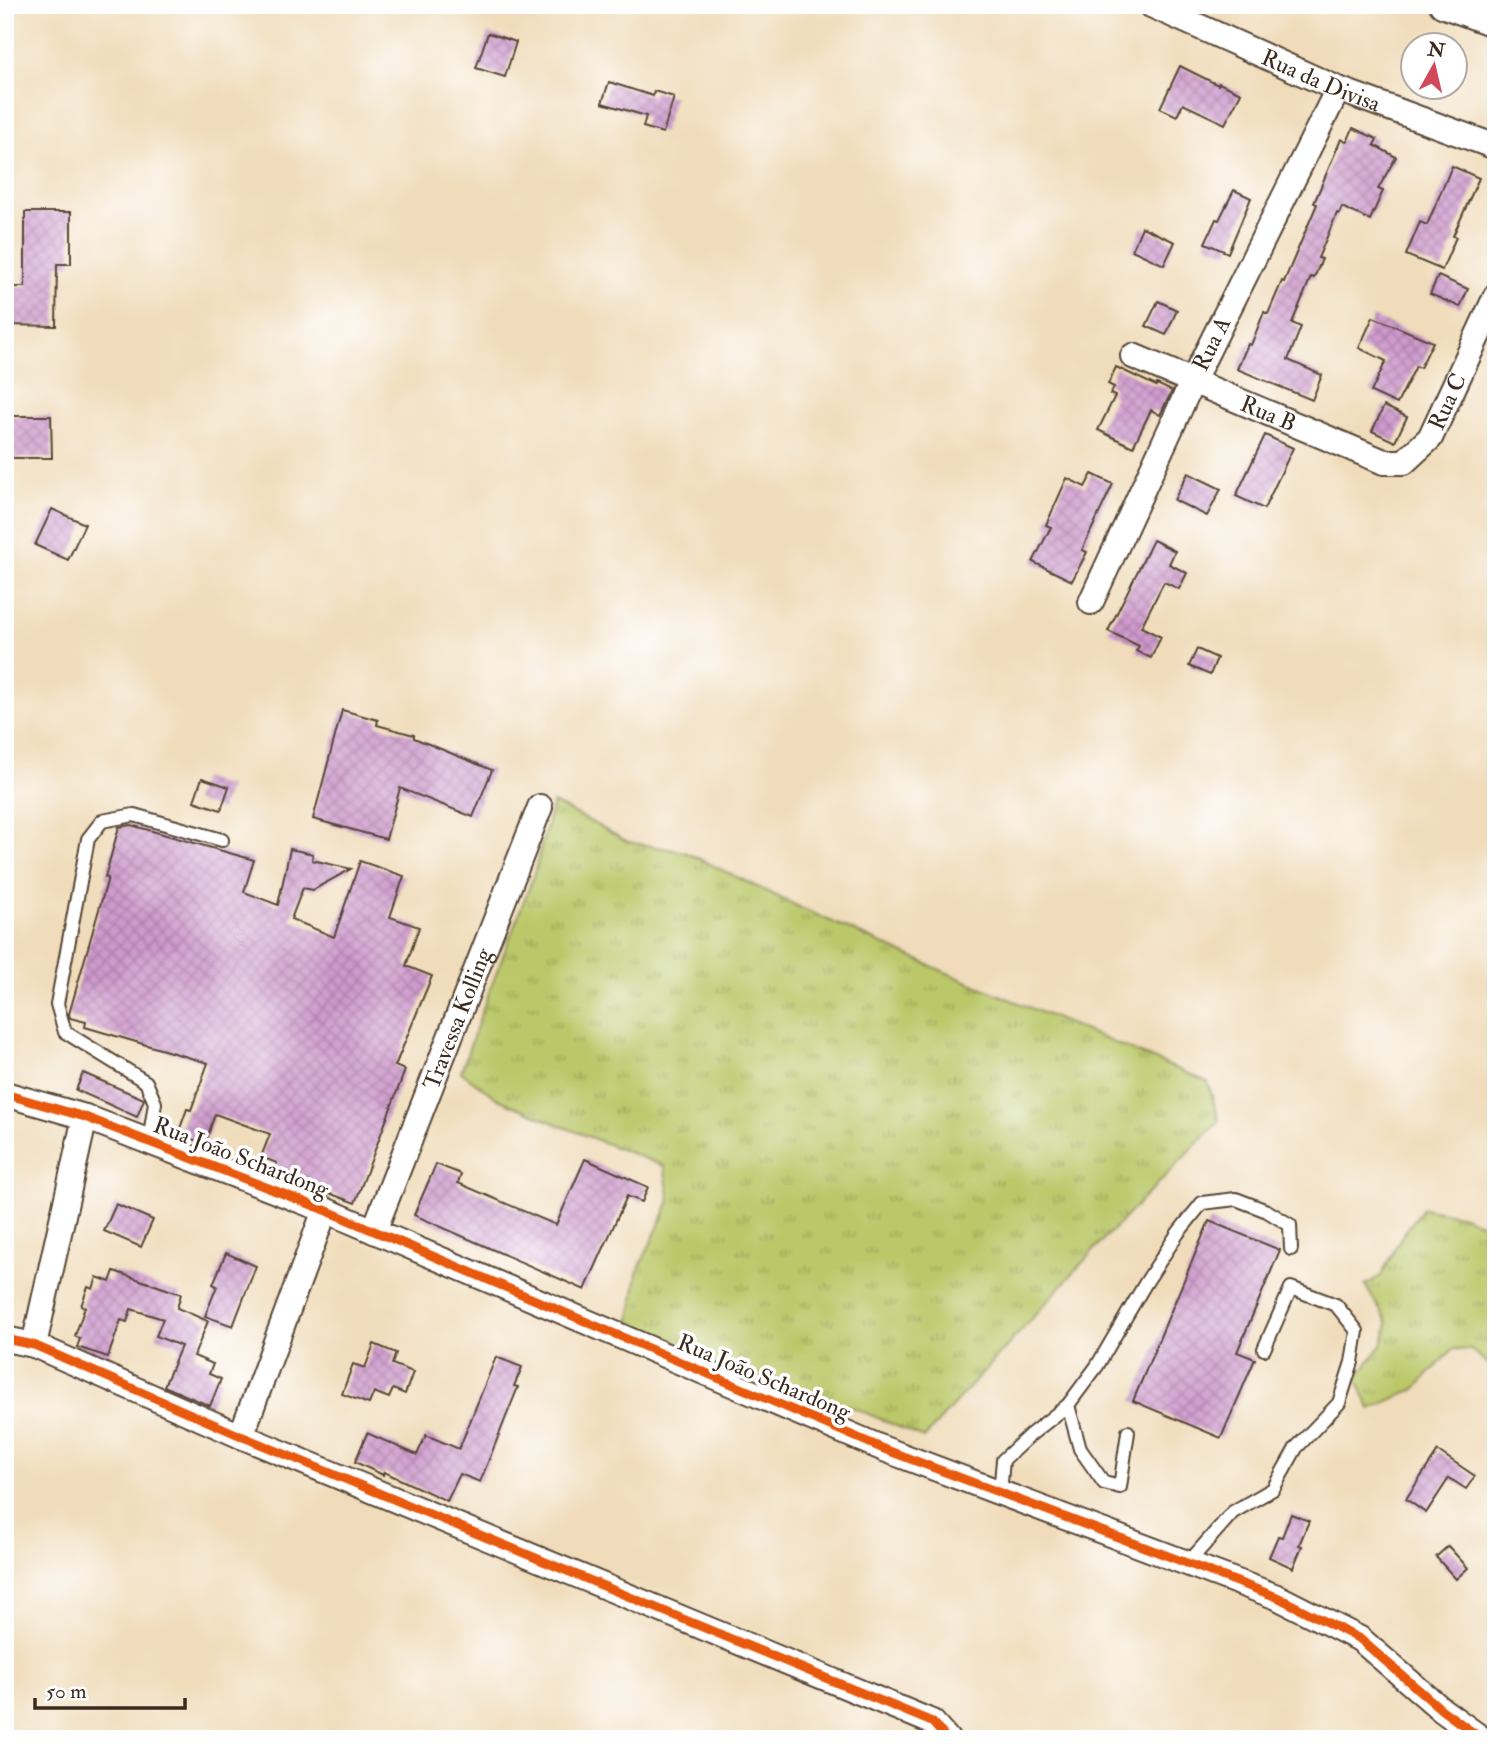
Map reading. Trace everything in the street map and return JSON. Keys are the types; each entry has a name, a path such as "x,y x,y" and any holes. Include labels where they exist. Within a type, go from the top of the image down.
{"street":[{"name":"Rua da Divisa","path":"1151,5 1338,89 1496,147"},
{"path":"1442,5 1496,24"},
{"name":"Rua A","path":"1091,603 1193,380 1338,89"},
{"name":"Rua C","path":"1404,462 1430,438 1496,296"},
{"name":"Rua B","path":"1133,356 1384,462 1404,462"},
{"name":"Travessa Kolling","path":"374,1231 540,807"},
{"name":"Rua João Schardong","path":"5,1094 85,1117 326,1210 884,1450 1278,1597 1360,1639 1443,1710 1482,1739"},
{"path":"34,1345 85,1117"},
{"path":"241,1436 326,1210"},
{"path":"5,1339 34,1345 241,1436 932,1722 947,1739"}],"lane":[{"path":"149,1142 155,1103 146,1082 65,1032 57,1004 88,839 102,821 134,816 222,840"},
{"path":"1000,1493 1003,1460 1030,1434 1068,1405 1097,1366 1178,1233 1202,1203 1236,1199 1266,1211 1290,1225 1292,1249"},
{"path":"1188,1563 1233,1512 1273,1489 1296,1448 1339,1403 1352,1362 1357,1331 1336,1305 1291,1288 1264,1349"},
{"path":"1068,1405 1080,1449 1104,1483 1120,1487 1128,1432"}],"green space":[{"path":"553,803 628,842 685,852 801,908 954,976 1208,1082 1219,1121 1101,1242 924,1438 857,1409 710,1366 630,1321 637,1273 670,1201 664,1166 498,1099 461,1072 533,877"},
{"path":"1423,1208 1464,1216 1496,1230 1496,1370 1471,1350 1453,1349 1414,1390 1370,1409 1356,1378 1382,1345 1388,1323 1365,1285 1381,1276 1401,1237"}],"building":[{"path":"488,33 516,42 505,77 476,68"},
{"path":"1180,66 1241,93 1225,124 1183,104 1177,116 1160,108"},
{"path":"609,82 653,96 654,91 674,97 663,133 643,127 646,116 602,103"},
{"path":"1353,128 1377,139 1374,145 1396,157 1378,189 1383,191 1370,220 1342,207 1339,214 1337,213 1318,258 1322,259 1314,278 1311,277 1292,323 1301,327 1288,360 1322,375 1312,400 1237,369 1248,344 1251,345 1264,312 1268,314 1282,281 1284,282 1341,139 1347,142"},
{"path":"1452,166 1479,178 1453,236 1456,237 1442,270 1406,255 1420,222 1427,225"},
{"path":"1234,190 1251,198 1228,253 1205,243"},
{"path":"25,212 71,212 71,264 57,264 56,326 8,325 8,287 25,287"},
{"path":"1142,227 1175,242 1164,265 1132,250"},
{"path":"1438,276 1468,289 1460,307 1430,294"},
{"path":"1158,301 1177,310 1166,335 1146,326"},
{"path":"1373,317 1433,342 1420,368 1416,366 1397,404 1371,392 1386,361 1359,348"},
{"path":"1116,367 1172,391 1160,415 1151,410 1133,447 1098,430 1115,396 1110,394 1114,387 1108,384"},
{"path":"1384,406 1407,417 1395,442 1372,431"},
{"path":"5,416 51,416 52,458 5,458"},
{"path":"1265,435 1293,448 1264,509 1236,496"},
{"path":"1188,473 1221,489 1207,516 1174,500"},
{"path":"1092,474 1113,484 1082,550 1087,552 1072,581 1033,562 1051,527 1046,525 1067,478 1085,487"},
{"path":"52,509 85,524 68,560 35,545"},
{"path":"1153,540 1175,551 1169,564 1187,573 1179,589 1164,582 1141,627 1161,637 1151,658 1136,651 1139,646 1108,631"},
{"path":"1197,649 1217,658 1210,675 1189,666"},
{"path":"342,710 378,720 377,725 414,735 414,738 492,770 473,817 400,788 386,839 313,819"},
{"path":"202,778 229,787 221,810 194,801"},
{"path":"131,825 254,860 244,892 278,905 290,849 313,854 312,860 351,869 313,890 303,888 291,919 334,937 360,861 404,876 390,917 419,927 406,966 432,976 395,1066 405,1070 355,1203 273,1172 277,1163 261,1157 270,1134 215,1114 205,1144 178,1134 187,1109 191,1110 208,1063 85,1027 86,1022 70,1018 119,827"},
{"path":"83,1073 144,1099 137,1117 76,1090"},
{"path":"585,1159 648,1187 642,1202 627,1196 585,1290 414,1215 436,1164 461,1174 458,1183 556,1225"},
{"path":"116,1204 153,1220 141,1247 104,1231"},
{"path":"1209,1221 1280,1250 1237,1352 1255,1359 1221,1438 1133,1401"},
{"path":"226,1253 256,1266 233,1326 205,1316 217,1286 213,1284"},
{"path":"114,1271 181,1294 177,1308 208,1321 194,1356 213,1364 209,1374 221,1379 210,1406 164,1386 181,1346 156,1336 163,1319 131,1309 127,1322 121,1320 108,1357 77,1347 80,1339 75,1336 85,1307 81,1306 88,1287 93,1289 97,1277 110,1282"},
{"path":"374,1344 396,1353 392,1364 413,1372 405,1394 393,1389 389,1398 374,1392 369,1404 342,1394 353,1364 365,1368"},
{"path":"496,1357 522,1367 514,1386 518,1387 480,1482 460,1474 447,1501 384,1472 383,1475 355,1462 367,1433 417,1455 426,1435 459,1449"},
{"path":"1438,1451 1475,1476 1466,1489 1449,1478 1426,1513 1406,1499"},
{"path":"1291,1514 1309,1521 1293,1568 1269,1557 1278,1536 1282,1537"},
{"path":"1448,1546 1468,1568 1456,1579 1436,1557"}],"cycle path":[{"path":"5,1094 85,1117 325,1210 884,1449 1277,1597 1360,1639 1442,1710 1482,1739"},
{"path":"5,1339 34,1345 241,1436 932,1722 947,1739"}]}
